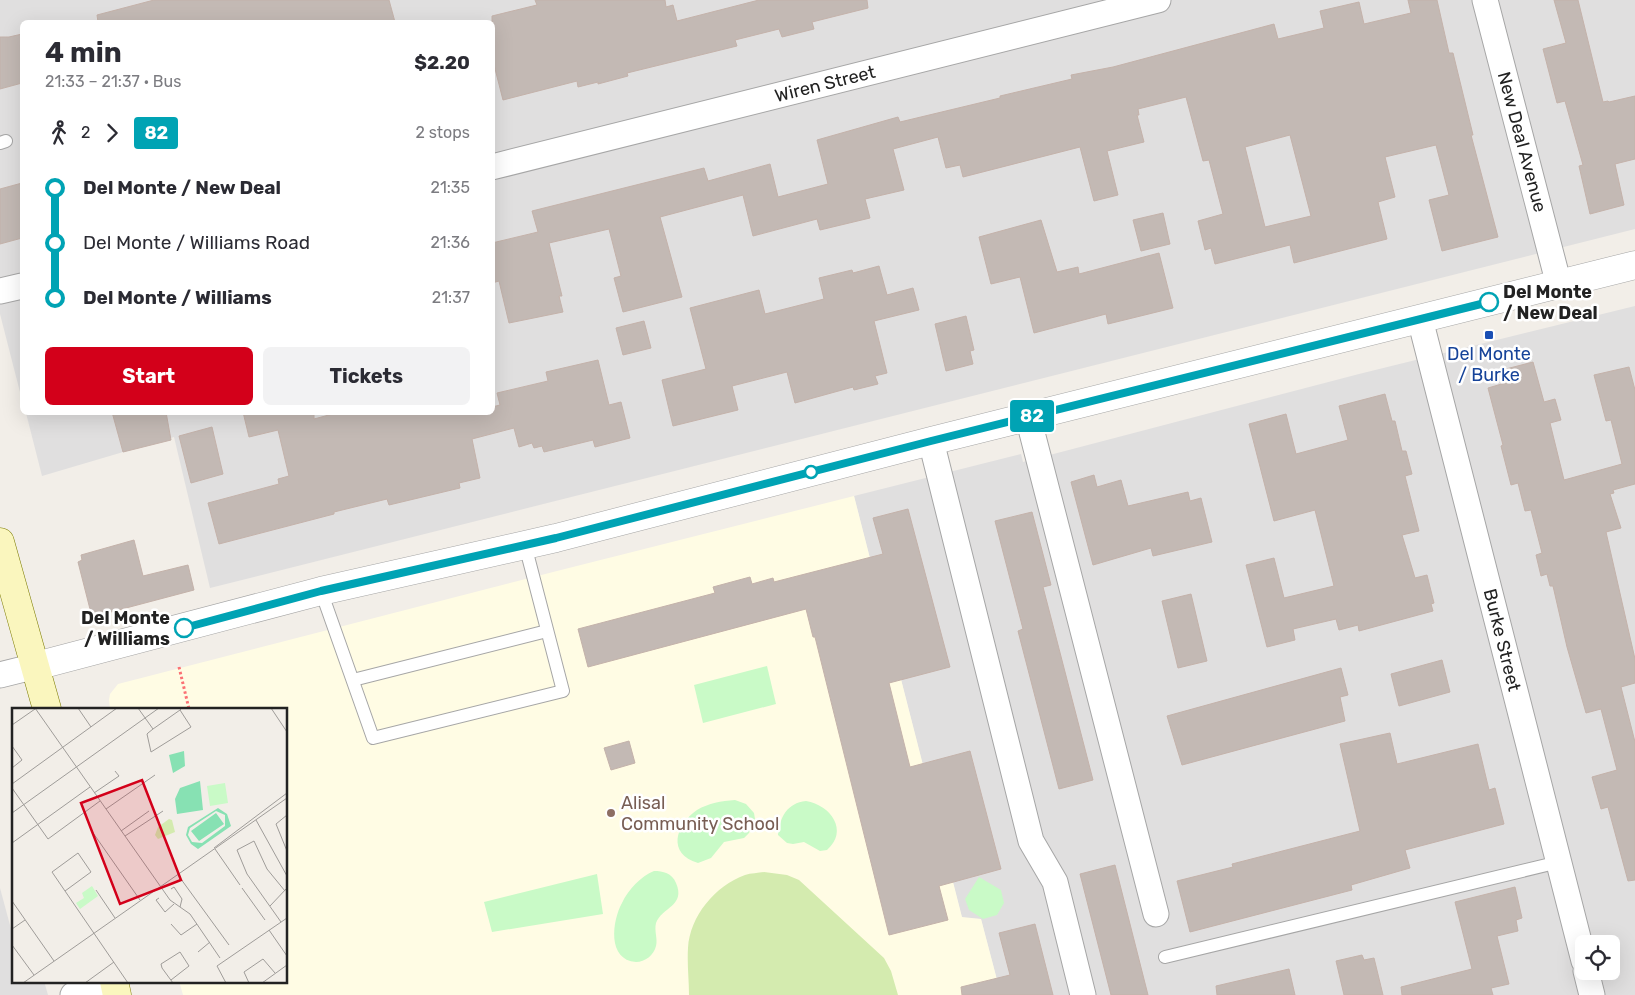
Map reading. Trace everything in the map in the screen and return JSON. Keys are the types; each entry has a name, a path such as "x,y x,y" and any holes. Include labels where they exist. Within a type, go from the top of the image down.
{"main road":[{"path":"0,542 47,708"}],"street":[{"name":"Wiren Street","path":"495,166 1158,0"},
{"name":"New Deal Avenue","path":"1485,0 1559,285"},
{"path":"0,675 321,591 524,545 1635,265"},
{"path":"0,291 20,286"},
{"name":"Burke Street","path":"1420,319 1577,935"},
{"path":"1028,417 1156,914"},
{"path":"931,441 1031,841 1055,882 1083,995"},
{"path":"1588,980 1592,995"},
{"path":"73,995 115,987"}],"lane":[{"path":"321,591 373,738 563,691 524,545"},
{"path":"353,680 547,631"},
{"path":"1165,956 1559,862"}],"path":[{"path":"179,667 189,708"}],"shaded area":[{"path":"0,0 1635,0 1635,229 210,588 174,437 42,476 27,415 495,415 495,20 20,20 20,392 0,314"},
{"path":"1635,306 1635,995 1001,995 981,919 962,918 854,496 1021,454 1023,462 1359,374"},
{"name":"Alisal Community School","path":"854,496 962,917 981,919 1001,995 183,995 179,982 288,982 288,708 110,708 110,694 118,684"},
{"path":"0,888 12,933 12,982 44,982 48,995 0,995"}],"green space":[{"path":"767,666 776,704 703,723 694,685"},
{"path":"735,800 746,804 754,813 755,819 749,833 744,838 724,842 711,858 698,863 688,859 678,846 678,839 679,831 689,816 706,806"},
{"path":"799,802 815,803 829,813 837,827 837,835 827,850 820,851 804,842 787,843 778,835 783,817 789,808"},
{"path":"654,871 664,872 672,877 676,883 678,897 676,902 663,913 656,923 656,943 651,955 639,962 627,960 616,947 614,929 616,920 622,903 631,888 644,876"},
{"path":"764,872 787,875 799,880 884,958 891,971 898,995 689,995 688,948 690,936 699,914 714,894 734,880 752,873"},
{"path":"597,874 603,914 492,932 484,902"},
{"path":"979,877 1001,890 1004,903 997,915 983,919 969,910 965,899"}],"building":[{"path":"154,0 389,0 394,20 98,20 97,15"},
{"path":"535,0 665,0 666,7 673,5 677,21 759,0 867,0 868,8 812,22 814,29 782,37 779,29 735,40 737,46 627,73 628,76 598,84 598,82 578,87 577,81 503,100 495,69 495,20 492,20 492,16 537,5"},
{"path":"1408,0 1437,0 1449,53 1453,53 1473,135 1471,135 1498,237 1442,251 1429,200 1449,195 1436,145 1385,157 1395,197 1378,202 1387,239 1294,263 1290,245 1215,264 1211,248 1205,250 1198,221 1223,214 1209,160 1203,161 1186,97 1138,109 1139,115 1137,115 1144,142 1107,151 1118,195 1094,201 1080,147 963,177 960,165 946,168 938,137 893,149 904,190 865,199 870,218 820,230 817,219 753,236 743,195 660,217 682,297 623,312 614,278 621,276 609,229 549,243 562,296 559,296 563,312 509,323 499,281 495,282 495,242 538,232 532,211 704,168 708,181 770,164 778,197 828,184 817,140 898,117 900,122 1000,98 1000,96 1072,79 1071,75 1113,67 1274,24 1278,39 1324,28 1320,11 1359,2 1364,24 1411,13","holes":["1290,135 1311,216 1265,227 1245,147"]},
{"path":"1554,0 1578,0 1603,102 1635,96 1635,159 1615,164 1624,205 1590,214 1579,166 1583,165 1565,101 1557,103 1543,49 1566,43"},
{"path":"20,34 20,84 0,89 0,37"},
{"path":"20,184 20,239 0,244 0,189"},
{"path":"1163,213 1170,244 1141,251 1133,220"},
{"path":"1041,220 1057,272 1078,267 1079,274 1159,253 1173,308 1108,324 1106,314 1034,333 1020,277 991,284 979,237"},
{"path":"879,266 887,295 913,288 919,310 874,321 887,373 875,376 878,384 854,390 853,387 795,403 787,372 732,386 738,410 673,426 662,380 706,369 690,308 759,290 765,314 824,299 819,278 852,270 853,273"},
{"path":"966,316 974,350 970,351 973,364 946,371 935,324"},
{"path":"644,321 651,348 623,355 616,328"},
{"path":"598,360 609,405 621,402 630,438 595,447 593,440 544,452 542,446 534,448 532,443 519,447 514,428 472,439 480,478 459,483 460,488 389,505 387,499 219,544 208,503 279,484 278,479 289,476 278,430 249,437 244,415 314,415 314,419 329,415 495,415 495,406 500,405 497,393 548,381 546,372"},
{"path":"1533,362 1544,402 1555,399 1561,420 1550,423 1564,480 1622,464 1611,420 1606,421 1594,375 1629,367 1635,390 1635,484 1613,490 1614,493 1610,494 1621,528 1606,532 1635,659 1635,683 1621,687 1635,742 1635,880 1628,881 1608,807 1601,809 1592,777 1617,770 1601,709 1586,713 1567,647 1553,586 1550,586 1547,574 1541,576 1536,555 1542,553 1531,510 1525,511 1518,483 1511,485 1488,388 1505,383 1502,370"},
{"path":"1385,394 1392,421 1395,421 1402,451 1406,451 1412,474 1405,476 1419,531 1402,535 1415,578 1427,575 1434,603 1431,604 1433,611 1359,631 1358,625 1339,630 1336,619 1293,629 1295,640 1267,647 1246,565 1274,558 1284,598 1334,586 1315,510 1274,521 1249,424 1286,414 1296,454 1348,440 1339,406"},
{"path":"113,415 167,415 171,440 123,452"},
{"path":"212,427 223,474 191,483 179,436"},
{"path":"1094,475 1097,487 1121,480 1128,506 1188,492 1190,501 1201,498 1212,542 1153,556 1151,548 1093,565 1071,482"},
{"path":"908,509 950,667 889,683 910,767 970,751 1001,869 939,886 948,920 889,935 815,637 813,637 806,609 588,667 578,629 715,593 713,587 750,577 752,584 773,578 774,582 883,554 873,518"},
{"path":"1032,512 1051,585 1043,587 1093,780 1059,789 1018,631 1023,629 995,521"},
{"path":"134,540 143,576 188,565 194,590 92,617 78,562 82,560 81,555"},
{"path":"1191,594 1207,661 1178,668 1162,601"},
{"path":"1442,660 1450,692 1399,706 1391,674"},
{"path":"1341,668 1348,695 1340,697 1345,721 1182,765 1167,716"},
{"path":"1390,733 1397,764 1478,744 1489,790 1495,788 1504,824 1405,850 1410,868 1351,885 1352,890 1190,932 1177,881 1233,867 1232,864 1360,831 1340,744"},
{"path":"629,741 635,763 611,770 604,748"},
{"path":"1115,865 1148,995 1111,995 1080,874"},
{"path":"1515,887 1522,918 1516,920 1518,931 1497,936 1509,984 1491,988 1493,995 1402,995 1401,987 1472,969 1455,902"},
{"path":"1035,924 1053,995 962,995 961,987 1010,975 999,933"},
{"path":"1362,955 1364,960 1374,958 1383,995 1344,995 1336,961"},
{"path":"1289,969 1295,995 1217,995 1216,986"}],"bus line":[{"name":"82","path":"184,628 321,591 556,538 931,441 1489,302"}],"place":[{"name":"Del Monte / New Deal","path":"1489,302"},
{"name":"Del Monte / Burke","path":"1489,335"},
{"name":"Del Monte / Williams","path":"184,628"},
{"name":"Alisal Community School","path":"611,813"}]}
